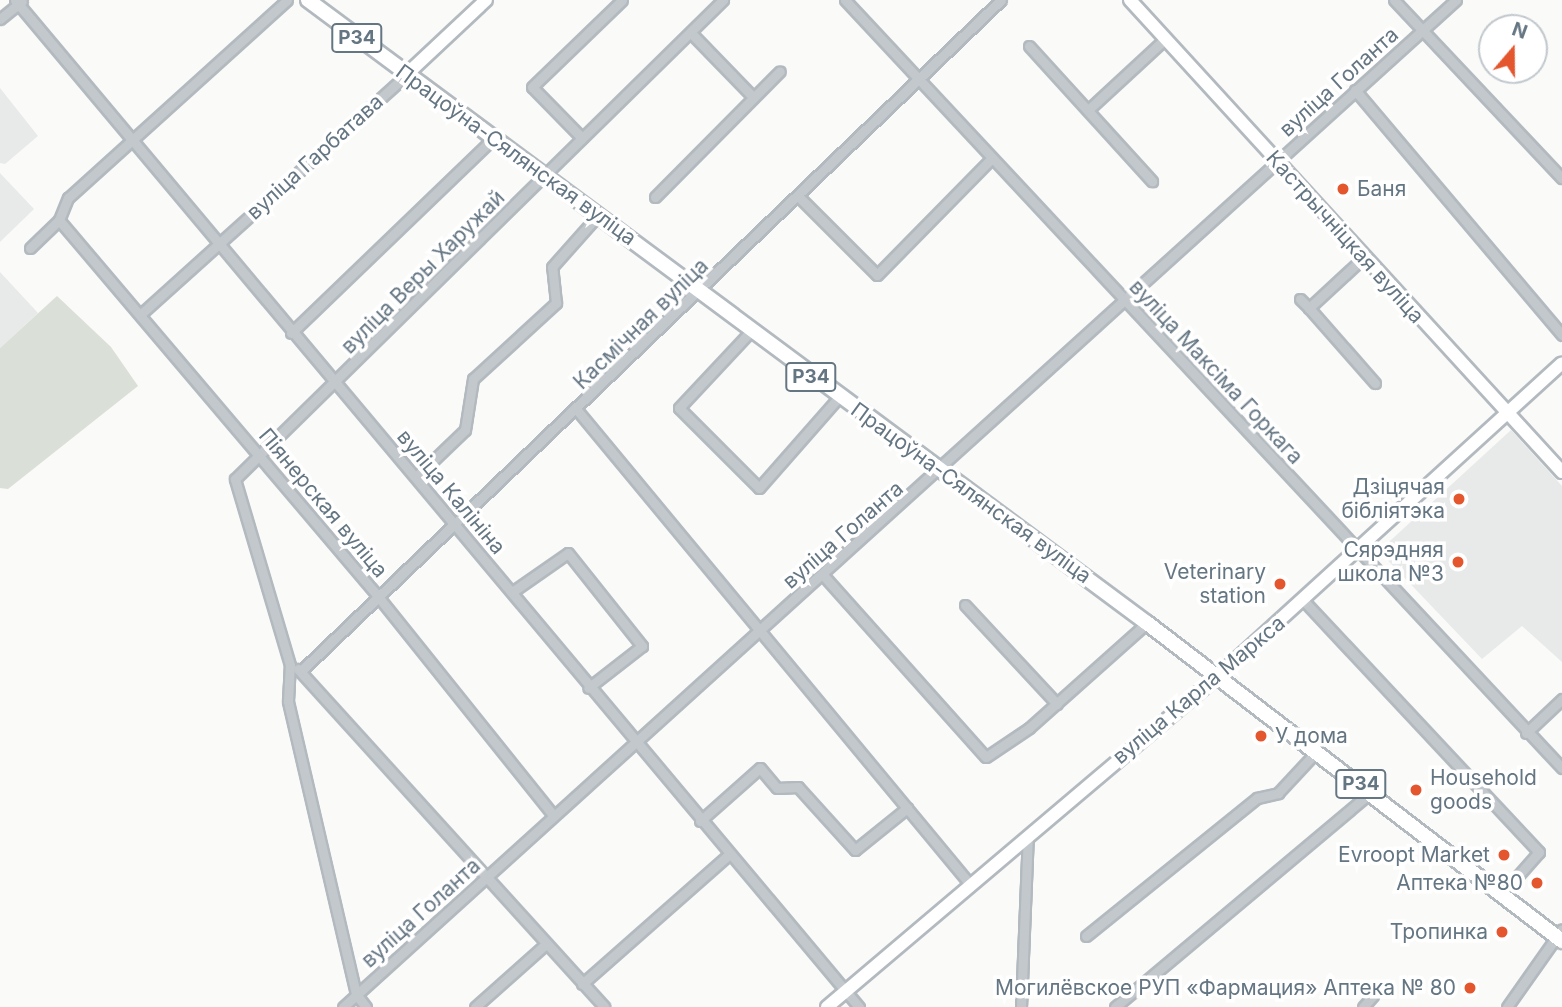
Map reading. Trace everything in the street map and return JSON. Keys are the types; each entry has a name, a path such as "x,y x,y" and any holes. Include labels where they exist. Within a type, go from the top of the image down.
{"main road":[{"name":"Працоўна-Сялянская вуліца","path":"308,0 546,174 750,332 1147,623 1371,792 1501,895 1560,936"}],"street":[{"path":"30,248 59,220 68,198 288,0"},
{"name":"вуліца Гарбатава","path":"142,313 486,0"},
{"path":"582,138 532,87 622,0"},
{"name":"вуліца Веры Харужай","path":"290,666 235,479 335,384 723,0"},
{"name":"вуліца Максіма Горкага","path":"845,0 990,160 1124,298 1526,733 1562,768"},
{"name":"Касмічная вуліца","path":"302,670 577,410 1001,0"},
{"name":"Кастрычніцкая вуліца","path":"1130,0 1363,258 1562,472"},
{"path":"1394,0 1425,28 1562,178"},
{"name":"вуліца Голанта","path":"343,1007 553,815 942,471 1124,298 1456,0"},
{"path":"0,19 19,1"},
{"name":"вуліца Калініна","path":"19,1 221,242 291,333 418,475 634,745 859,1007"},
{"path":"691,33 753,97"},
{"path":"1088,110 1166,38"},
{"path":"1029,46 1152,181"},
{"path":"655,197 780,71"},
{"path":"1355,90 1562,335"},
{"path":"291,333 495,137"},
{"path":"799,197 877,275 990,160"},
{"path":"418,475 465,430 473,379 556,303 552,267 599,214"},
{"name":"Піянерская вуліца","path":"59,220 142,313 380,598 553,815"},
{"path":"1309,308 1363,258"},
{"path":"1300,299 1375,383"},
{"path":"750,332 679,408 759,488 839,397"},
{"name":"вуліца Карла Маркса","path":"827,1007 969,883 1217,677 1304,601 1562,363"},
{"path":"577,410 969,883"},
{"path":"512,592 568,553 634,635 642,646 589,688"},
{"path":"823,575 986,757 1056,704 1147,623"},
{"path":"1304,601 1539,852 1501,895"},
{"path":"965,606 1056,704"},
{"path":"366,1007 356,994 288,701 290,666 302,670 601,1006"},
{"path":"1526,733 1562,699"},
{"path":"1086,936 1257,798 1278,793 1317,751"},
{"path":"700,821 760,768 777,788 798,787 855,850 907,808"},
{"path":"1115,1007 1371,792"},
{"path":"1021,1007 1028,836"},
{"path":"582,984 727,856"},
{"path":"1507,1007 1560,936"},
{"path":"475,1007 546,944"},
{"path":"1363,1007 1373,996"}],"shaded area":[{"path":"0,88 38,136 5,164 0,163"},
{"path":"0,173 34,209 0,242"},
{"path":"0,272 38,313 0,348"},
{"path":"57,296 111,347 138,386 8,489 0,488 0,348"},
{"path":"1511,430 1562,486 1562,662 1522,626 1482,659 1379,551"}],"place":[{"name":"Баня","path":"1343,189"},
{"name":"Дзіцячая бібліятэка","path":"1459,499"},
{"name":"Сярэдняя школа №3","path":"1458,562"},
{"name":"Veterinary station","path":"1280,584"},
{"name":"У дома","path":"1261,736"},
{"name":"Household goods","path":"1416,790"},
{"name":"Evroopt Market","path":"1504,855"},
{"name":"Аптека №80","path":"1537,883"},
{"name":"Тропинка","path":"1502,932"},
{"name":"Могилёвское РУП «Фармация» Аптека № 80","path":"1470,988"}]}
